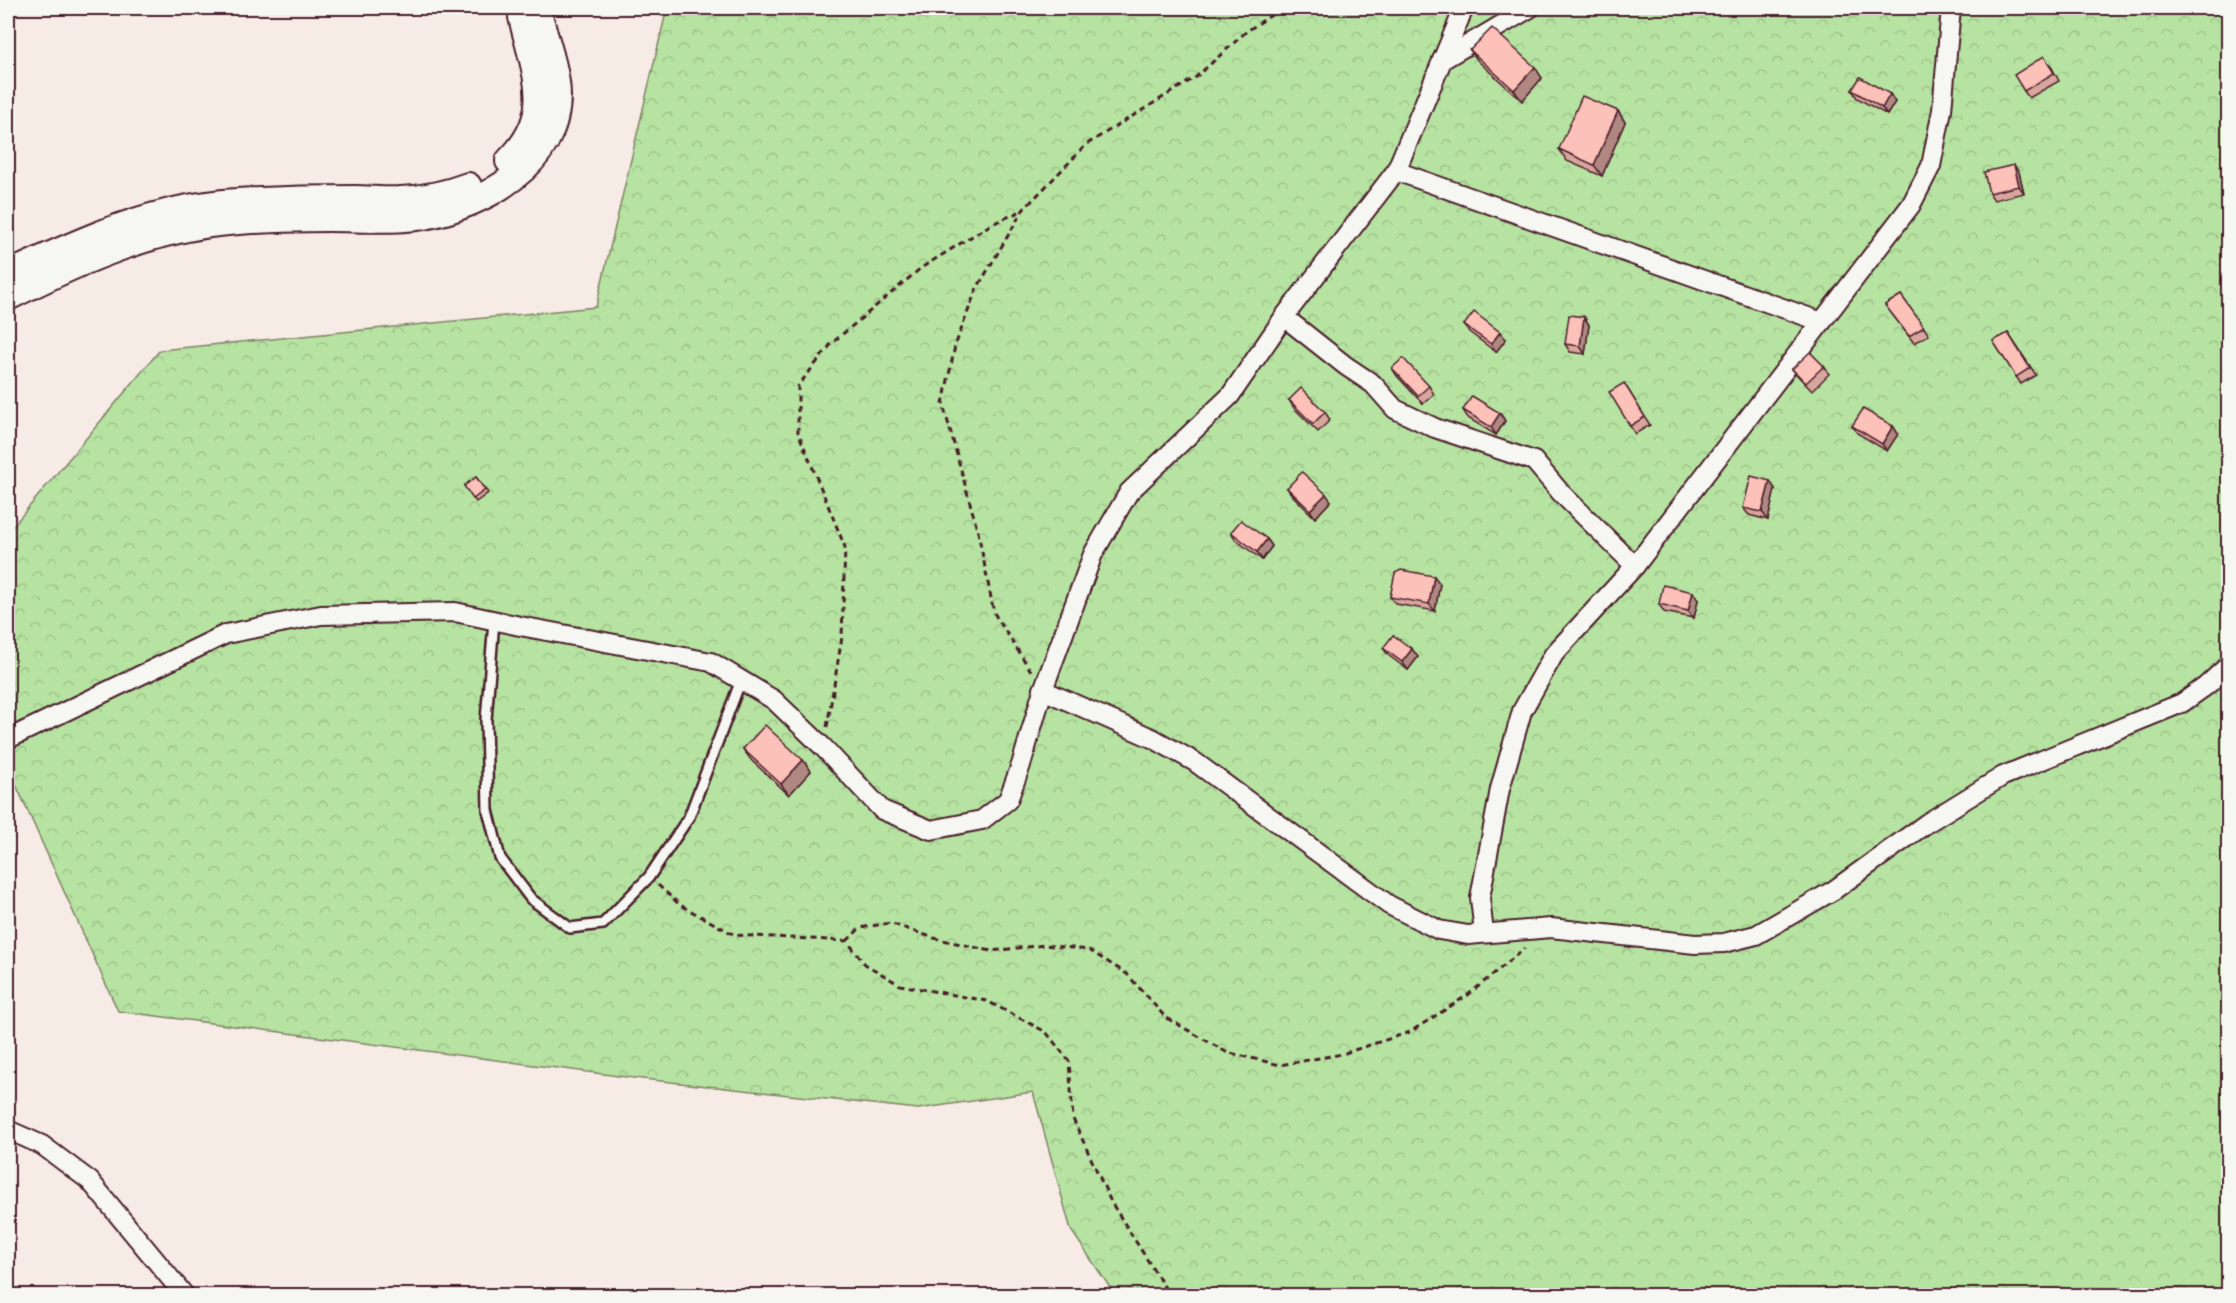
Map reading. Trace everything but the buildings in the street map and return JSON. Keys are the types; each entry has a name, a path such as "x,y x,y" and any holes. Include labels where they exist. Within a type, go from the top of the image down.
{"main road":[{"path":"8,274 114,229 159,214 195,207 235,202 402,200 452,192 470,185 508,162 522,148 536,120 540,100 520,8"},
{"path":"8,297 106,253 176,229 277,219 380,219 422,216 460,207 486,194 517,175 535,158 547,140 553,121 557,96 549,50 537,8"}],"street":[{"path":"8,739 226,634 321,615 455,612 711,662 774,700 823,747 882,810 931,830 982,820 1008,800 1043,690 1093,554 1129,492 1230,396 1284,317 1396,171 1464,8"},
{"path":"1442,60 1530,8"},
{"path":"1484,933 1480,898 1500,789 1522,711 1554,654 1635,566 1911,205 1931,166 1942,110 1951,8"},
{"path":"1396,171 1822,322"},
{"path":"1284,317 1346,366 1373,384 1395,409 1435,428 1534,461 1561,493 1635,566"},
{"path":"1043,690 1154,739 1195,762 1389,904 1439,930 1468,935 1551,928 1695,944 1724,943 1756,935 1834,890 1927,823 2003,776 2182,703 2229,666"},
{"path":"8,1130 42,1145 90,1181 185,1296"}],"lane":[{"path":"494,621 486,720 488,810 500,858 531,899 570,928 603,924 649,878 689,817 741,680"}],"path":[{"path":"1043,690 994,613 978,532 943,404 955,346 976,290 1023,210 1087,144 1196,77 1247,31 1282,8"},
{"path":"823,747 842,637 845,547 798,432 798,386 832,343 921,268 990,225 1023,210"},
{"path":"649,878 680,904 735,935 847,941 860,928 890,923 934,938 992,951 1045,945 1089,950 1127,974 1165,1017 1226,1052 1280,1065 1342,1054 1410,1032 1468,995 1551,928"},
{"path":"847,941 865,964 900,985 987,1001 1046,1032 1069,1061 1073,1119 1111,1202 1170,1296"}],"green space":[{"path":"667,8 2228,8 2228,1295 1115,1295 1071,1230 1033,1092 918,1109 634,1078 118,1011 8,767 8,532 160,350 596,307"}]}
